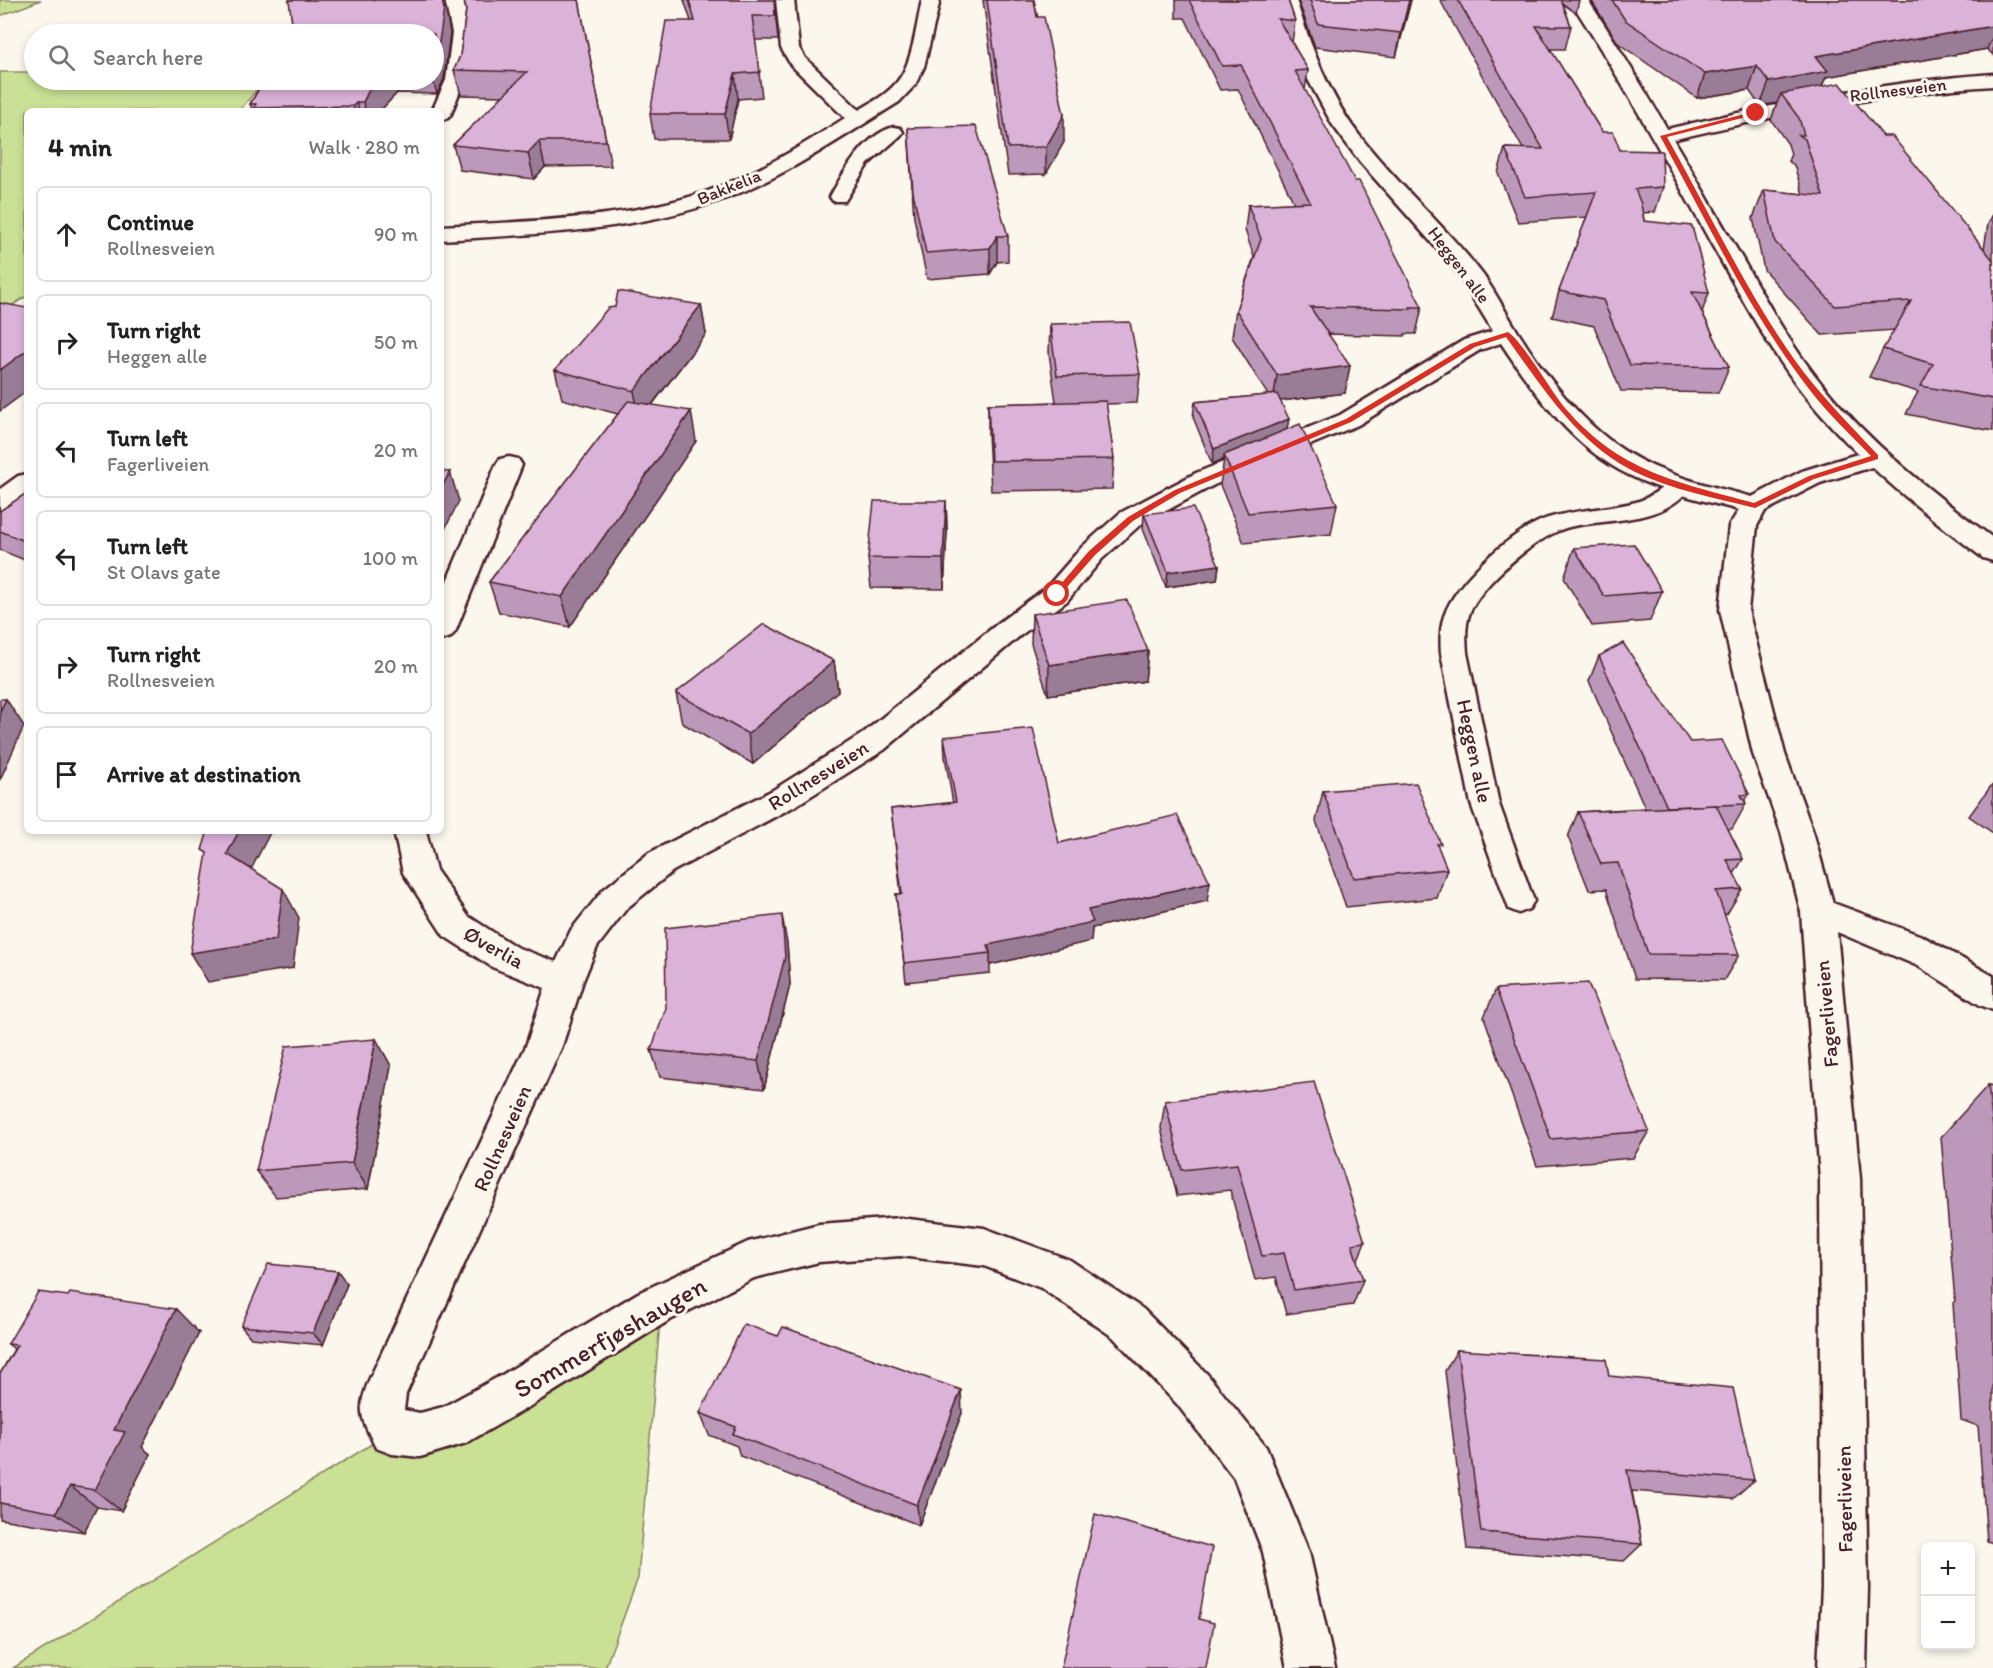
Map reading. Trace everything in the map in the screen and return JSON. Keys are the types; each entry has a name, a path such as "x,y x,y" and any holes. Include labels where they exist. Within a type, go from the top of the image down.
{"street":[{"path":"443,108 455,80 461,33 454,0"},
{"path":"785,0 790,48 798,61 857,119"},
{"name":"Bakkelia","path":"444,232 523,228 618,218 669,208 716,195 762,175 892,98 908,81 915,67 931,0"},
{"name":"Heggen alle","path":"1287,0 1331,109 1352,140 1430,226 1477,283 1508,334 1563,410 1604,449 1638,471 1680,486 1755,506"},
{"path":"1579,0 1663,136 1768,324 1813,389 1876,457 1929,503 1993,552"},
{"name":"Rollnesveien","path":"1663,136 1756,113 1838,98 1963,81 1993,80"},
{"name":"Rollnesveien","path":"392,1432 382,1413 385,1393 544,1046 565,981 583,940 615,899 661,862 784,798 873,742 1011,628 1057,594 1092,553 1130,519 1205,479 1349,420 1472,345 1508,334"},
{"path":"1755,506 1811,477 1876,457"},
{"path":"444,623 509,465"},
{"path":"0,502 24,484"},
{"name":"Fagerliveien","path":"1755,506 1743,526 1734,610 1750,684 1769,754 1797,832 1818,912 1840,1179 1845,1587 1842,1668"},
{"name":"Øverlia","path":"411,834 420,873 456,926 504,957 565,981"},
{"path":"1818,912 1866,926 1911,946 1971,978 1993,995"},
{"name":"Sommerfjøshaugen","path":"392,1432 420,1435 450,1427 517,1390 652,1307 748,1261 819,1243 880,1238 900,1237 984,1247 1055,1274 1128,1323 1192,1389 1250,1463 1286,1552 1311,1668"}],"lane":[{"path":"839,197 857,163 867,152 894,132"},
{"name":"Heggen alle","path":"1520,901 1490,819 1471,741 1454,648 1453,629 1457,612 1467,596 1502,558 1551,525 1646,506 1661,501 1680,486"}],"green space":[{"path":"0,0 41,0 0,16"},
{"path":"0,72 24,72 24,90 257,90 242,108 24,108 24,298 0,313"},
{"path":"660,1321 638,1578 605,1668 13,1668 386,1435"}],"building":[{"path":"289,0 442,0 444,9 442,24 292,23"},
{"path":"464,0 579,0 606,141 539,141 528,153 453,145 527,72 454,70 460,56 466,10"},
{"path":"689,0 774,0 775,16 752,16 760,72 735,74 725,114 650,114 666,21 695,21"},
{"path":"987,0 1034,0 1037,17 1044,17 1064,115 1046,147 1008,148"},
{"path":"1189,0 1288,0 1295,21 1278,19 1308,70 1295,71 1355,181 1359,181 1422,307 1410,307 1411,309 1310,307 1350,366 1277,375 1236,310 1261,239 1248,205 1310,202 1241,65 1222,66"},
{"path":"1310,0 1409,0 1401,33 1318,24"},
{"path":"1458,0 1561,0 1571,26 1536,26 1602,132 1613,132 1620,150 1662,151 1663,187 1635,189 1644,221 1692,226 1709,293 1692,292 1729,367 1630,365 1603,300 1559,291 1596,192 1525,197 1505,148 1543,149"},
{"path":"1612,0 1993,0 1993,26 1816,56 1828,71 1769,82 1757,66 1705,74 1625,20"},
{"path":"1840,83 1883,136 1892,136 1993,260 1993,399 1921,386 1933,364 1883,349 1911,301 1835,306 1775,242 1764,190 1823,196 1805,139 1799,135 1804,135 1799,118 1781,94"},
{"path":"258,90 369,90 363,102 357,102 353,106 254,108 256,104 250,104"},
{"path":"976,126 1008,236 997,236 990,248 926,253 913,192 908,128"},
{"path":"618,291 701,305 634,391 555,370 608,308 615,307"},
{"path":"0,303 24,307 24,352 0,370"},
{"path":"1130,322 1140,374 1057,376 1050,324"},
{"path":"1277,394 1289,419 1214,449 1195,402"},
{"path":"628,401 691,411 562,597 489,582"},
{"path":"1106,401 1114,459 991,461 988,404"},
{"path":"1300,424 1337,504 1248,513 1224,455"},
{"path":"444,471 450,472 444,483"},
{"path":"24,495 24,541 0,531 0,511"},
{"path":"874,501 946,501 943,559 868,558"},
{"path":"1193,508 1219,565 1168,572 1144,514"},
{"path":"1634,544 1662,591 1604,596 1574,548"},
{"path":"1127,600 1148,651 1049,665 1032,614"},
{"path":"764,624 834,661 748,734 676,693"},
{"path":"1623,643 1690,742 1722,740 1749,794 1741,795 1746,804 1667,807 1599,656"},
{"path":"0,699 6,699 0,711"},
{"path":"1033,728 1059,843 1177,815 1210,882 1088,910 1093,922 988,945 990,953 904,963 896,894 902,894 891,809 956,802 944,737"},
{"path":"1416,783 1441,844 1437,844 1447,869 1354,878 1323,791"},
{"path":"1716,805 1743,859 1727,860 1742,889 1716,891 1739,955 1648,954 1618,863 1601,864 1578,812"},
{"path":"207,834 237,834 227,854 283,889 276,940 190,953 207,853 202,850"},
{"path":"782,915 785,957 758,1061 651,1050 666,1008 665,928"},
{"path":"1588,983 1649,1131 1551,1139 1496,989"},
{"path":"376,1039 352,1163 256,1171 286,1046"},
{"path":"1314,1082 1365,1242 1352,1244 1363,1280 1294,1290 1284,1253 1262,1256 1237,1164 1182,1170 1165,1101"},
{"path":"1988,1085 1993,1086 1993,1128"},
{"path":"268,1264 338,1271 313,1333 241,1326"},
{"path":"38,1292 68,1296 70,1293 176,1309 114,1430 125,1432 95,1490 70,1486 56,1513 0,1503 0,1374 17,1345 8,1344"},
{"path":"744,1324 778,1336 783,1327 961,1390 917,1505 733,1434 736,1427 700,1413"},
{"path":"1457,1350 1606,1359 1609,1376 1733,1388 1754,1480 1627,1470 1642,1544 1481,1532"},
{"path":"1095,1514 1212,1547 1199,1619 1214,1623 1206,1668 1061,1668"}],"route":[{"path":"1057,594 1092,553 1130,519 1178,492 1349,420 1472,345 1508,334 1563,410 1604,449 1638,471 1680,486 1755,506 1811,477 1876,457 1813,389 1791,359 1768,324 1663,136 1756,113"}]}
